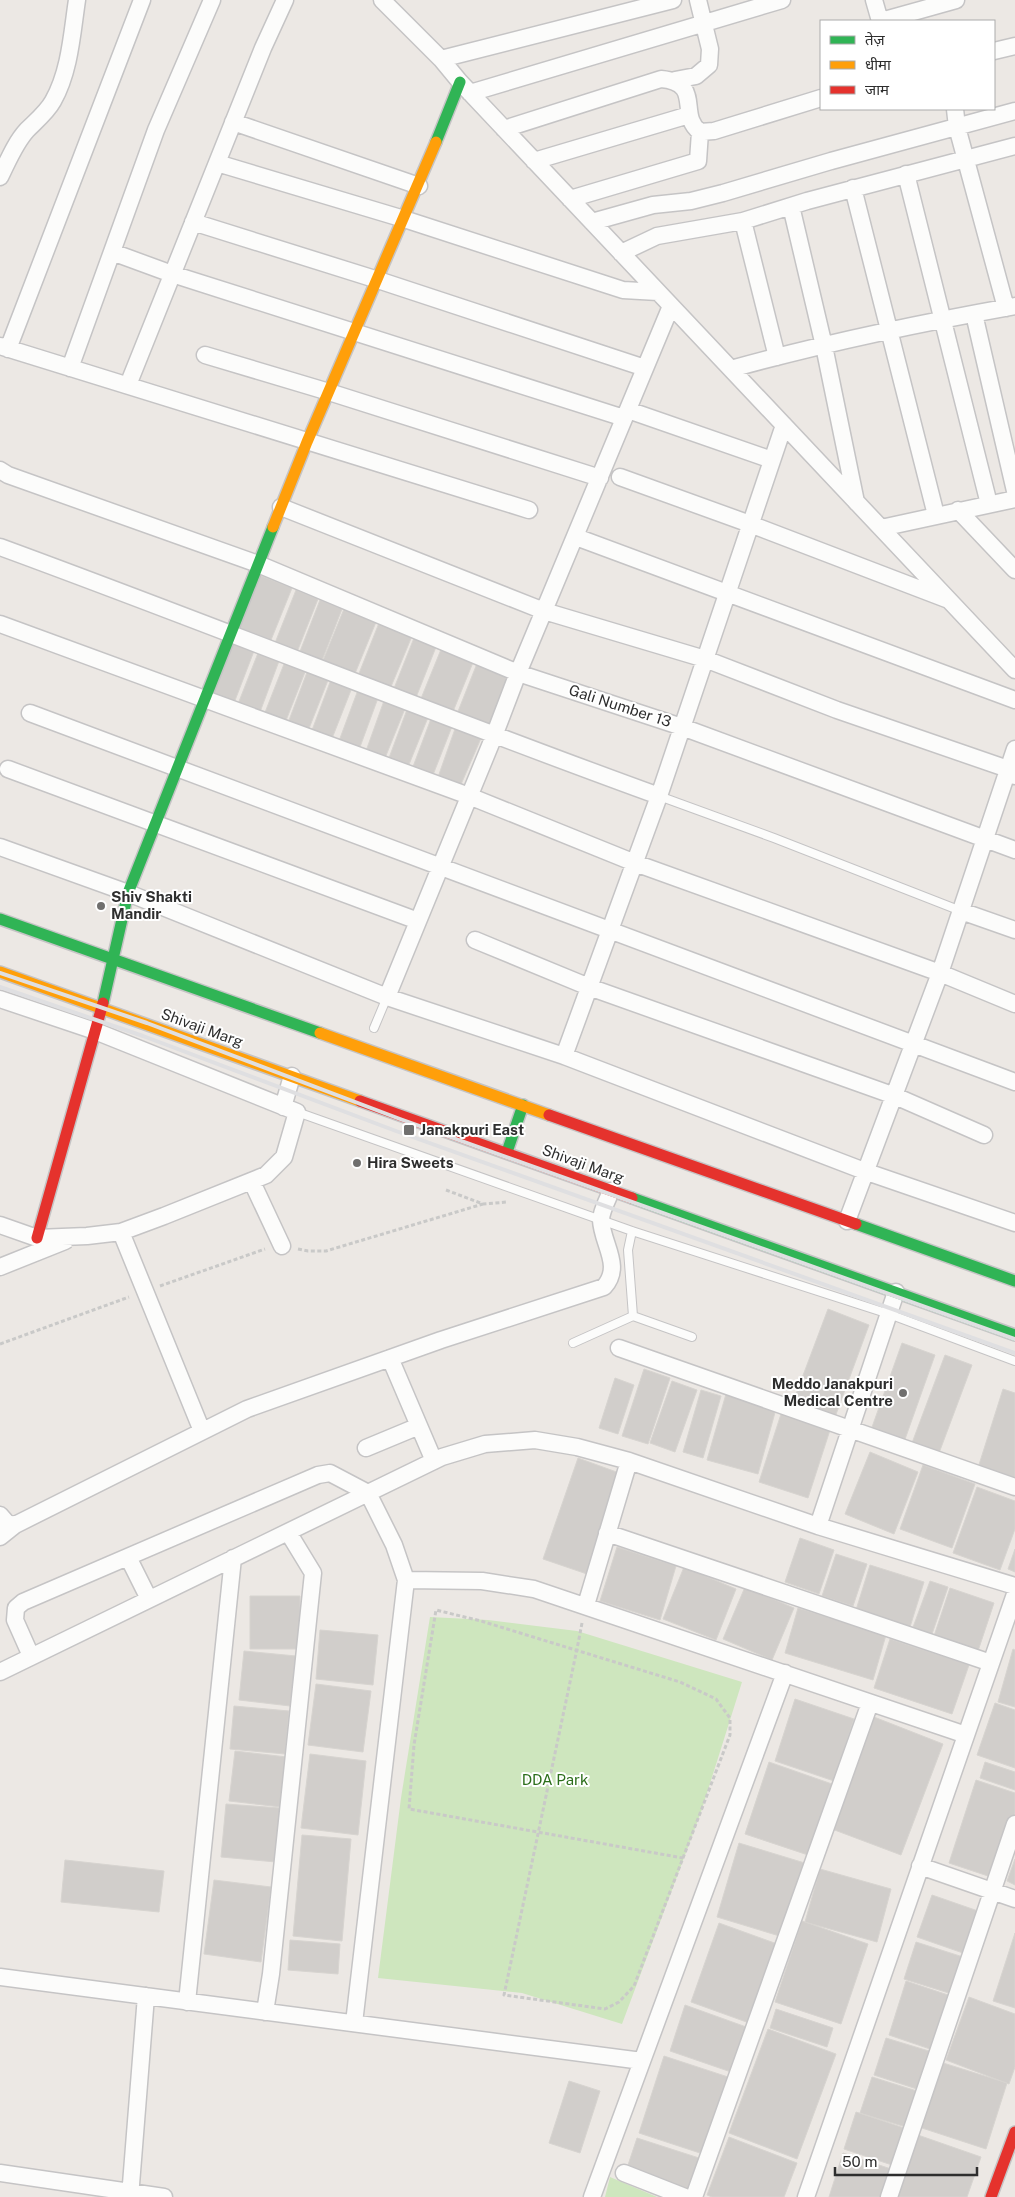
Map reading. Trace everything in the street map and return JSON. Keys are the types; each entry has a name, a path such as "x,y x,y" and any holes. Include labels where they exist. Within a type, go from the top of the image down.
{"main road":[{"path":"37,1238 102,1008 128,893 307,442 404,219 465,88"},
{"path":"0,919 1015,1281"},
{"name":"Shivaji Marg","path":"0,972 508,1152 1015,1335"},
{"path":"508,1152 523,1104"},
{"path":"991,2197 1015,2132"}],"street":[{"path":"0,177 13,150 26,131 52,103 60,87 67,64 78,0"},
{"path":"142,0 4,348 529,510"},
{"path":"70,368 156,130 212,0"},
{"path":"128,385 233,122 286,0"},
{"path":"440,59 673,0"},
{"path":"504,129 662,79 675,80 696,76 709,65 711,58 705,23 698,0"},
{"path":"465,88 705,23 782,0"},
{"path":"874,0 880,20"},
{"path":"884,20 956,0"},
{"path":"386,1 465,88 1015,670"},
{"path":"995,51 1015,46"},
{"path":"675,80 684,88 688,96 689,115 694,128 700,132 714,131 820,98"},
{"path":"731,369 890,331 1010,307 965,158 957,127 955,110"},
{"path":"592,222 653,206 691,201 723,193 831,161 1015,111"},
{"path":"534,161 689,115"},
{"path":"233,122 419,186"},
{"path":"570,199 698,161 700,132"},
{"path":"621,253 657,236 743,221 854,188 1015,146"},
{"path":"217,163 404,219 623,290 658,292"},
{"path":"906,174 989,504"},
{"path":"854,188 936,515"},
{"path":"791,206 824,346 856,502"},
{"path":"743,221 777,357"},
{"path":"192,222 378,280 645,368"},
{"path":"112,252 172,274 355,332 772,460"},
{"path":"387,997 518,673 671,306"},
{"path":"974,314 1015,491"},
{"path":"205,355 329,392 600,478"},
{"path":"564,1056 659,796 784,425"},
{"name":"Gali Number 13","path":"0,470 8,475 258,564 518,673 682,727 1015,850"},
{"path":"620,477 750,524 950,601"},
{"path":"881,528 1015,499"},
{"path":"281,507 544,611 705,659 846,714 1011,772"},
{"path":"958,510 1015,570"},
{"path":"576,537 1015,700"},
{"path":"0,548 230,633 494,736 659,796"},
{"path":"0,624 469,796 635,862 940,973 1015,1004"},
{"path":"30,713 1015,1082"},
{"path":"848,1221 940,973 984,838 1011,772 1015,750"},
{"path":"8,769 418,921"},
{"path":"0,848 128,893 387,997 564,1056 867,1172 1015,1224"},
{"path":"961,910 1015,930"},
{"path":"475,940 589,987 895,1096 984,1135"},
{"path":"0,999 95,1031 290,1109"},
{"path":"0,1225 37,1238 77,1237 121,1232 266,1175 284,1157 292,1076"},
{"path":"252,1182 282,1246"},
{"path":"0,1537 15,1525 248,1409 390,1358 604,1287 611,1279 613,1266 601,1220 611,1190"},
{"path":"121,1232 202,1431"},
{"path":"0,1267 77,1237"},
{"path":"818,1526 896,1292"},
{"path":"619,1348 1015,1487"},
{"path":"390,1358 434,1461"},
{"path":"366,1448 419,1426"},
{"path":"0,1672 434,1461 485,1444 535,1440 577,1447 629,1461 818,1526 1015,1586"},
{"path":"586,1605 629,1461"},
{"path":"31,1656 15,1620 16,1608 24,1602 318,1475 330,1473 368,1493 394,1544 406,1580 354,2023"},
{"path":"0,1515 7,1523 15,1525"},
{"path":"265,2012 271,1974 313,1573 288,1532"},
{"path":"607,1533 991,1663"},
{"path":"128,1557 149,1599"},
{"path":"187,2002 233,1558"},
{"path":"406,1580 482,1581 534,1589 586,1605 966,1736"},
{"path":"806,2197 1015,1594"},
{"path":"592,2197 785,1673"},
{"path":"694,2197 870,1703"},
{"path":"889,2197 1015,1824"},
{"path":"920,1866 1015,1899"},
{"path":"0,1978 642,2061"},
{"path":"130,2195 146,1996"},
{"path":"0,2173 130,2195 164,2197"},
{"path":"624,2173 685,2197"}],"lane":[{"path":"659,796 961,910"},
{"path":"374,1028 387,997"},
{"path":"290,1109 632,1231 889,1314 1015,1361"},
{"path":"632,1231 628,1250 633,1316"},
{"path":"573,1343 633,1316 692,1337"}],"path":[{"path":"0,1344 269,1248 282,1246 308,1252 326,1250 483,1204"},
{"path":"586,1605 577,1649 538,1832 504,1995 605,2009 619,2002 634,1986 683,1858 730,1735 730,1718 716,1699 680,1682 577,1649 481,1620 436,1610 414,1745 409,1809 538,1832 683,1858"}],"green space":[{"name":"DDA Park","path":"430,1617 488,1620 577,1631 742,1682 701,1812 622,2024 522,1993 378,1978 401,1798"},
{"path":"610,2177 657,2197 605,2197"}],"building":[{"path":"259,575 292,588 271,640 238,627"},
{"path":"296,590 318,599 297,652 275,643"},
{"path":"320,600 342,609 321,663 299,654"},
{"path":"344,609 376,622 354,676 322,663"},
{"path":"379,623 412,636 390,689 358,676"},
{"path":"414,638 436,647 415,700 393,691"},
{"path":"233,643 254,651 234,703 213,695"},
{"path":"442,647 474,660 452,714 420,701"},
{"path":"258,653 279,661 260,712 238,704"},
{"path":"286,659 307,667 285,723 264,715"},
{"path":"478,661 510,674 488,727 457,714"},
{"path":"309,667 330,675 308,731 288,723"},
{"path":"332,677 353,685 331,741 311,733"},
{"path":"358,690 378,698 360,747 339,741"},
{"path":"385,698 406,706 385,758 366,751"},
{"path":"408,707 429,715 408,767 389,758"},
{"path":"432,716 453,724 431,780 411,772"},
{"path":"456,726 482,736 459,789 437,780"},
{"path":"828,1309 869,1325 835,1417 793,1402"},
{"name":"Meddo Janakpuri Medical Centre","path":"902,1343 935,1355 904,1442 871,1430"},
{"path":"945,1355 972,1365 939,1453 912,1443"},
{"path":"644,1369 670,1378 648,1444 622,1436"},
{"path":"615,1378 634,1385 618,1434 599,1428"},
{"path":"672,1381 697,1390 675,1452 650,1443"},
{"path":"1003,1389 1015,1393 1015,1483 977,1471"},
{"path":"701,1390 721,1396 703,1458 683,1452"},
{"path":"726,1394 776,1409 758,1474 707,1460"},
{"path":"781,1414 830,1430 808,1498 759,1482"},
{"path":"870,1452 918,1472 894,1534 845,1514"},
{"path":"578,1458 622,1474 587,1574 543,1559"},
{"path":"923,1465 975,1484 952,1548 900,1529"},
{"path":"977,1487 1015,1501 1015,1529 1000,1570 953,1553"},
{"path":"800,1538 834,1550 819,1594 785,1582"},
{"path":"617,1547 676,1566 660,1620 600,1601"},
{"path":"1015,1549 1015,1572 1008,1569"},
{"path":"836,1554 867,1564 853,1606 822,1596"},
{"path":"870,1565 924,1582 910,1627 856,1610"},
{"path":"684,1567 736,1589 716,1640 663,1619"},
{"path":"930,1581 948,1587 931,1637 912,1630"},
{"path":"745,1587 794,1608 772,1660 723,1639"},
{"path":"950,1588 994,1603 978,1651 934,1636"},
{"path":"250,1596 300,1596 300,1649 250,1649"},
{"path":"798,1608 886,1635 873,1680 785,1653"},
{"path":"320,1630 378,1635 373,1685 316,1679"},
{"path":"890,1639 969,1665 952,1714 874,1688"},
{"path":"1013,1649 1015,1650 1015,1707 998,1702"},
{"path":"244,1651 296,1656 290,1706 239,1700"},
{"path":"316,1684 371,1691 363,1752 308,1745"},
{"path":"795,1699 854,1719 834,1781 775,1761"},
{"path":"995,1703 1015,1710 1015,1768 977,1755"},
{"path":"234,1706 289,1711 285,1754 230,1749"},
{"path":"874,1717 943,1744 901,1855 832,1829"},
{"path":"235,1751 287,1757 281,1807 229,1801"},
{"path":"310,1754 366,1761 358,1835 301,1828"},
{"path":"769,1762 832,1784 808,1855 745,1834"},
{"path":"985,1762 1015,1772 1015,1790 980,1778"},
{"path":"976,1780 1015,1793 1015,1813 994,1878 949,1863"},
{"path":"226,1804 280,1808 276,1862 221,1857"},
{"path":"302,1835 351,1839 342,1941 293,1936"},
{"path":"739,1843 808,1864 786,1938 717,1917"},
{"path":"1015,1859 1015,1885 1007,1881"},
{"path":"65,1860 164,1871 159,1912 61,1902"},
{"path":"820,1869 891,1889 877,1942 805,1922"},
{"path":"214,1880 271,1887 261,1962 204,1954"},
{"path":"932,1895 978,1911 963,1953 917,1937"},
{"path":"802,1921 868,1944 841,2024 775,2002"},
{"path":"719,1923 780,1945 752,2024 691,2002"},
{"path":"1015,1933 1015,2008 993,2001"},
{"path":"290,1940 340,1944 338,1974 288,1970"},
{"path":"916,1942 963,1957 952,1994 904,1979"},
{"path":"906,1981 954,1997 936,2051 889,2035"},
{"path":"969,1997 1015,2014 1015,2067 1009,2084 946,2060"},
{"path":"685,2005 749,2028 734,2073 670,2051"},
{"path":"776,2009 833,2028 827,2047 770,2028"},
{"path":"768,2029 836,2054 797,2159 729,2133"},
{"path":"886,2038 932,2052 920,2090 874,2075"},
{"path":"664,2056 728,2077 703,2154 639,2133"},
{"path":"940,2062 1007,2083 986,2149 919,2127"},
{"path":"872,2077 920,2092 909,2128 860,2113"},
{"path":"569,2081 600,2091 580,2153 549,2143"},
{"path":"856,2112 907,2129 895,2166 844,2149"},
{"path":"915,2134 981,2157 967,2197 893,2197"},
{"path":"729,2137 797,2163 784,2197 712,2197 707,2195"},
{"path":"637,2138 699,2158 688,2192 626,2171"},
{"path":"843,2153 891,2169 882,2197 829,2197"}],"railway":[{"path":"0,973 147,1023 400,1119 1015,1339"},
{"path":"0,987 143,1036 396,1131 1015,1353"}],"traffic: fast":[{"path":"436,142 460,82"},
{"path":"103,1003 128,893 273,527"},
{"path":"0,919 320,1033"},
{"path":"507,1152 523,1105"},
{"path":"632,1198 1015,1335"},
{"path":"856,1224 1015,1281"}],"traffic: slow":[{"path":"273,527 307,442 436,142"},
{"path":"0,972 360,1101"},
{"path":"320,1033 549,1115"}],"traffic: jam":[{"path":"37,1238 103,1003"},
{"path":"360,1101 632,1198"},
{"path":"549,1115 856,1224"},
{"path":"991,2197 1015,2132"}],"place":[{"name":"Shiv Shakti Mandir","path":"101,906"},
{"name":"Janakpuri East","path":"409,1130"},
{"name":"Hira Sweets","path":"357,1163"},
{"name":"Meddo Janakpuri Medical Centre","path":"903,1393"}]}
